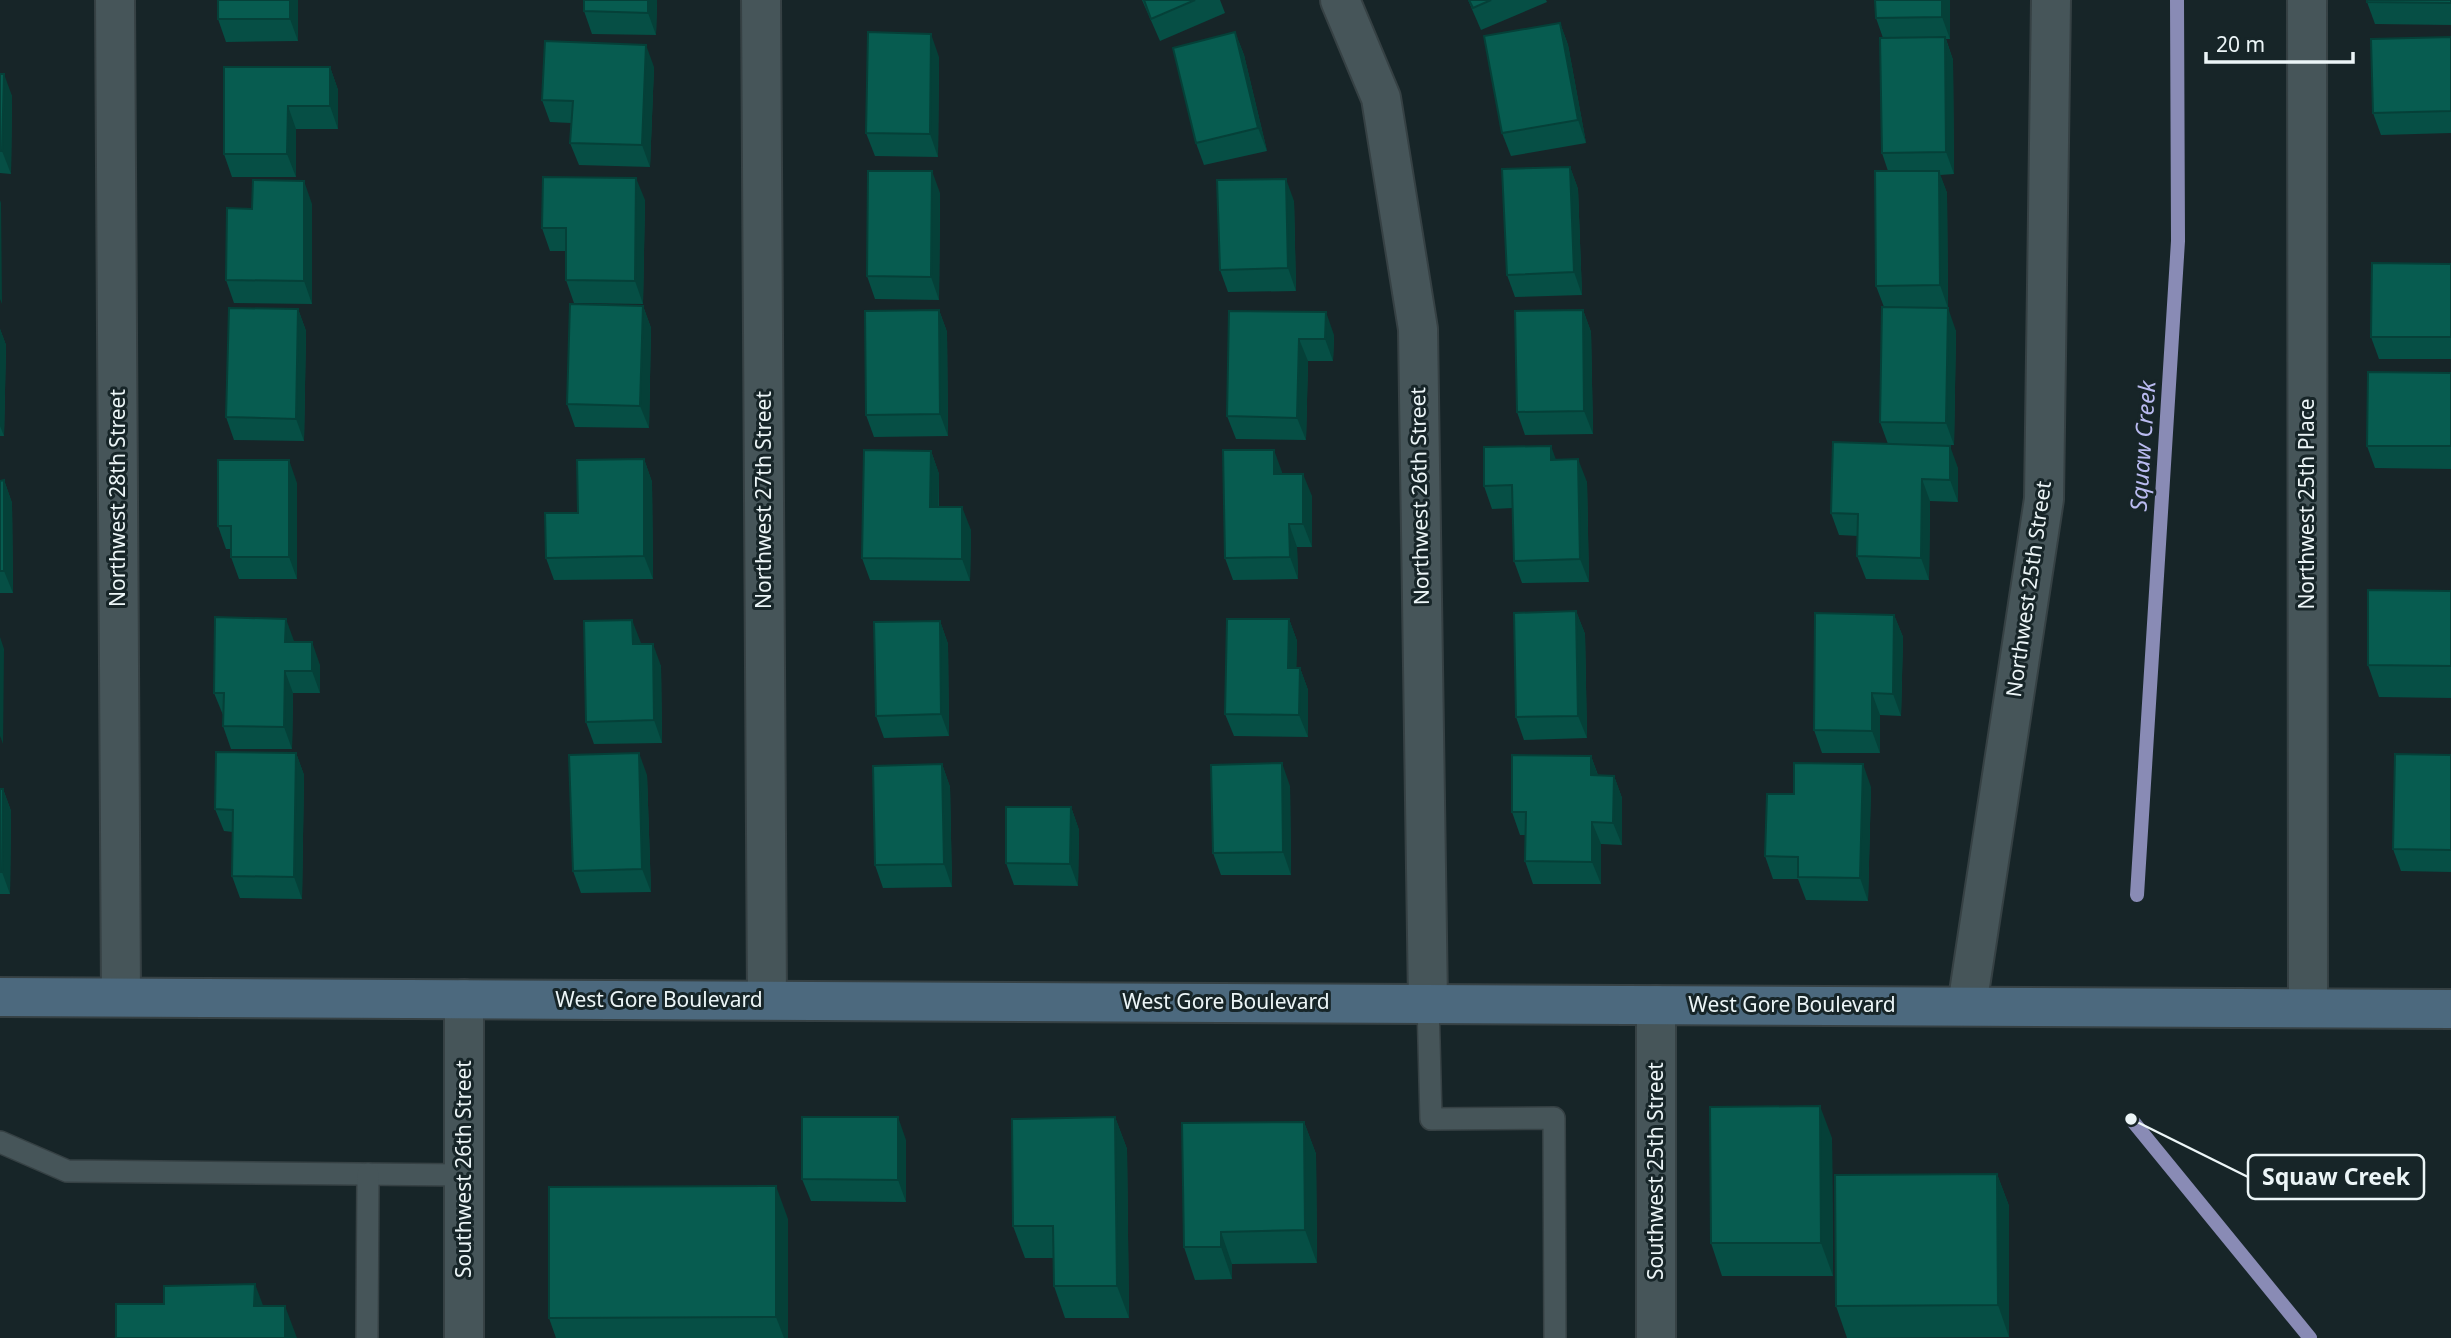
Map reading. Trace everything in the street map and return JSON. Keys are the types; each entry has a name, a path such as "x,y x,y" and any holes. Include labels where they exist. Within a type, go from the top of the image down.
{"main road":[{"name":"West Gore Boulevard","path":"0,997 2451,1009"}],"street":[{"name":"Northwest 28th Street","path":"115,0 121,997"},
{"name":"Northwest 27th Street","path":"761,0 767,1000"},
{"name":"Northwest 26th Street","path":"1340,0 1381,98 1418,329 1428,1003"},
{"name":"Northwest 25th Street","path":"1967,1006 2044,499 2051,0"},
{"name":"Northwest 25th Place","path":"2306,0 2308,1008"},
{"name":"Southwest 26th Street","path":"464,999 464,1338"},
{"name":"Southwest 25th Street","path":"1657,1005 1657,1338"}],"lane":[{"path":"1428,1003 1431,1119 1554,1118 1555,1338"},
{"path":"0,1142 67,1171 464,1175"},
{"path":"367,1338 368,1174"}],"building":[{"path":"218,0 290,0 290,19 218,19"},
{"path":"584,0 648,0 648,13 584,11"},
{"path":"1144,0 1195,0 1151,19"},
{"path":"1469,0 1491,0 1473,8"},
{"path":"1875,0 1942,0 1942,17 1876,18"},
{"path":"2451,0 2451,3 2367,2"},
{"path":"1560,23 1578,120 1502,133 1484,36"},
{"path":"868,32 931,34 930,134 866,133"},
{"path":"1235,32 1258,128 1196,143 1173,48"},
{"path":"1945,37 1946,152 1882,153 1880,38"},
{"path":"2451,37 2451,111 2373,113 2371,39"},
{"path":"545,41 646,45 642,145 570,143 573,101 542,100"},
{"path":"224,67 330,67 330,106 288,106 287,154 224,154"},
{"path":"0,74 4,74 2,151 0,151"},
{"path":"1570,167 1574,272 1507,275 1502,169"},
{"path":"868,171 932,171 931,277 867,276"},
{"path":"1875,171 1939,171 1940,285 1876,286"},
{"path":"543,177 636,178 635,281 566,280 566,228 542,228"},
{"path":"1286,179 1288,268 1220,270 1217,180"},
{"path":"253,180 304,181 304,281 226,280 227,208 252,209"},
{"path":"2372,263 2451,264 2451,337 2371,337"},
{"path":"570,304 643,306 640,406 567,404"},
{"path":"1882,307 1948,308 1946,423 1880,422"},
{"path":"229,308 298,309 296,419 226,417"},
{"path":"939,310 940,414 866,415 865,311"},
{"path":"1583,310 1584,411 1517,412 1515,311"},
{"path":"1229,311 1326,312 1325,339 1299,339 1297,418 1227,416"},
{"path":"2368,372 2451,373 2451,446 2367,446"},
{"path":"1833,442 1950,446 1950,480 1922,479 1921,558 1857,556 1858,514 1831,513"},
{"path":"1551,446 1551,460 1578,459 1580,559 1514,561 1512,485 1484,486 1484,447"},
{"path":"864,450 931,451 930,507 962,507 962,559 862,558"},
{"path":"1223,450 1274,450 1274,474 1303,474 1303,524 1289,524 1290,557 1225,558"},
{"path":"644,459 644,556 546,558 545,513 578,513 577,460"},
{"path":"218,460 289,460 289,557 231,557 231,526 218,526"},
{"path":"4,480 4,571 0,571 0,481"},
{"path":"2368,590 2451,591 2451,666 2368,665"},
{"path":"1576,611 1578,716 1516,717 1514,613"},
{"path":"1815,613 1894,615 1893,694 1872,693 1872,731 1814,730"},
{"path":"215,617 286,619 285,642 312,642 312,671 285,671 284,727 223,726 224,693 214,693"},
{"path":"1227,619 1289,619 1288,668 1300,668 1299,715 1225,714"},
{"path":"632,620 633,644 653,644 654,720 586,722 584,621"},
{"path":"940,621 941,714 876,716 874,622"},
{"path":"216,752 296,753 294,877 232,876 233,810 215,809"},
{"path":"639,753 642,869 573,871 569,755"},
{"path":"2395,754 2451,755 2451,850 2393,849"},
{"path":"1512,755 1591,756 1591,775 1614,776 1613,823 1592,822 1592,862 1525,861 1526,812 1512,812"},
{"path":"1282,763 1283,852 1213,853 1211,765"},
{"path":"1794,763 1863,764 1860,878 1798,877 1798,857 1765,856 1767,794 1794,794"},
{"path":"942,764 944,864 875,865 873,766"},
{"path":"0,789 3,789 2,872 0,872"},
{"path":"1006,807 1071,807 1070,864 1006,863"},
{"path":"1820,1106 1821,1243 1711,1243 1710,1107"},
{"path":"802,1117 898,1117 898,1180 802,1179"},
{"path":"1115,1117 1117,1286 1054,1286 1053,1226 1013,1226 1012,1119"},
{"path":"1304,1122 1305,1230 1221,1232 1221,1247 1184,1247 1182,1123"},
{"path":"1997,1174 1998,1305 1836,1306 1835,1175"},
{"path":"776,1186 776,1317 549,1318 549,1187"},
{"path":"255,1284 254,1306 285,1306 285,1338 116,1338 116,1304 164,1304 164,1286"}],"waterway":[{"name":"Squaw Creek","path":"2137,895 2178,241 2177,0"},
{"name":"Squaw Creek","path":"2131,1119 2310,1338"}],"place":[{"name":"Squaw Creek","path":"2131,1119"}]}
